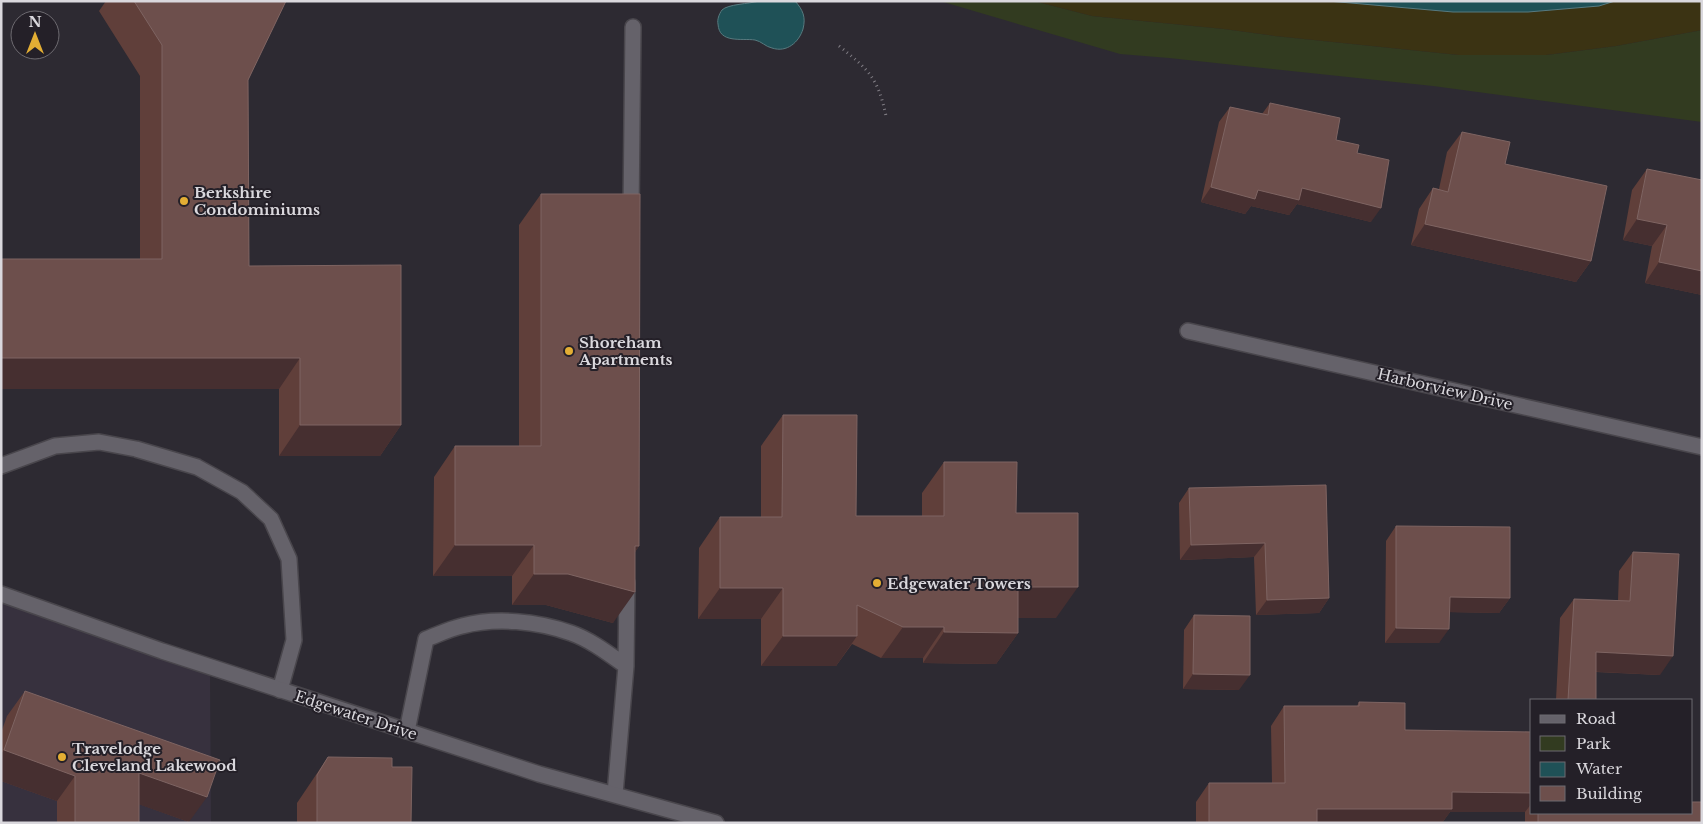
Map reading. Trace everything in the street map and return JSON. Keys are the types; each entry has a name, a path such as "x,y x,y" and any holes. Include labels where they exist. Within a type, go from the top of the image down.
{"street":[{"path":"631,227 633,27"},
{"name":"Harborview Drive","path":"1188,331 1702,447"},
{"path":"1,466 55,446 99,442 136,449 197,467 242,492 271,519 289,559 294,640 280,690"},
{"path":"615,794 626,666 628,566"},
{"name":"Edgewater Drive","path":"1,594 162,652 539,774 716,823"},
{"path":"407,731 426,639 462,626 500,621 538,624 572,633 600,648 626,666"}],"path":[{"path":"839,46 864,66 877,85 886,116"}],"shaded area":[{"path":"1,594 210,667 211,823 1,823"}],"green space":[{"path":"940,1 1034,1 1092,16 1459,55 1546,55 1616,46 1702,30 1702,122 1433,86 1120,54"}],"sand":[{"path":"1034,1 1328,1 1453,12 1528,12 1599,6 1615,1 1702,1 1702,30 1616,46 1546,55 1459,55 1092,16"}],"water":[{"path":"759,1 795,1 798,4 803,14 804,25 799,38 792,45 787,48 777,49 755,40 732,39 722,35 718,22 722,10 734,5"},
{"path":"1328,1 1615,1 1599,6 1528,12 1453,12"}],"building":[{"name":"Berkshire Condominiums","path":"134,1 286,1 248,80 249,266 401,265 401,425 300,425 300,358 1,358 1,259 162,259 162,45"},
{"path":"1270,103 1340,118 1336,140 1359,145 1357,153 1389,160 1381,208 1302,188 1299,200 1258,190 1255,199 1211,187 1230,107 1268,115"},
{"path":"1462,132 1510,142 1505,164 1607,186 1591,261 1425,224 1433,188 1448,192"},
{"path":"1647,169 1702,180 1702,271 1659,262 1667,225 1637,219"},
{"name":"Shoreham Apartments","path":"541,194 640,194 639,546 635,546 635,592 568,574 534,574 534,545 455,545 455,446 541,446"},
{"name":"Edgewater Towers","path":"783,415 857,415 856,516 944,516 944,462 1017,462 1016,513 1078,513 1078,587 1018,587 1018,633 944,632 944,627 903,627 857,605 857,636 783,636 783,588 720,588 720,517 782,517"},
{"path":"1326,485 1329,598 1267,600 1265,543 1191,545 1189,488"},
{"path":"1396,526 1510,527 1510,598 1450,597 1449,629 1396,628"},
{"path":"1633,552 1679,554 1673,656 1596,652 1596,699 1568,699 1574,599 1630,601"},
{"path":"1194,615 1250,616 1250,675 1193,674"},
{"path":"25,691 220,760 207,797 139,773 139,823 75,823 75,776 4,750"},
{"path":"1359,702 1405,703 1405,730 1530,732 1530,793 1452,792 1452,809 1317,809 1317,823 1209,823 1209,783 1285,783 1284,706 1359,706"},
{"path":"328,757 392,758 392,767 412,767 411,823 317,823 317,775"},
{"path":"1693,802 1702,802 1702,823 1538,823 1538,814 1693,814"}],"place":[{"name":"Berkshire Condominiums","path":"184,201"},
{"name":"Shoreham Apartments","path":"569,351"},
{"name":"Edgewater Towers","path":"877,583"},
{"name":"Travelodge Cleveland Lakewood","path":"62,757"}]}
